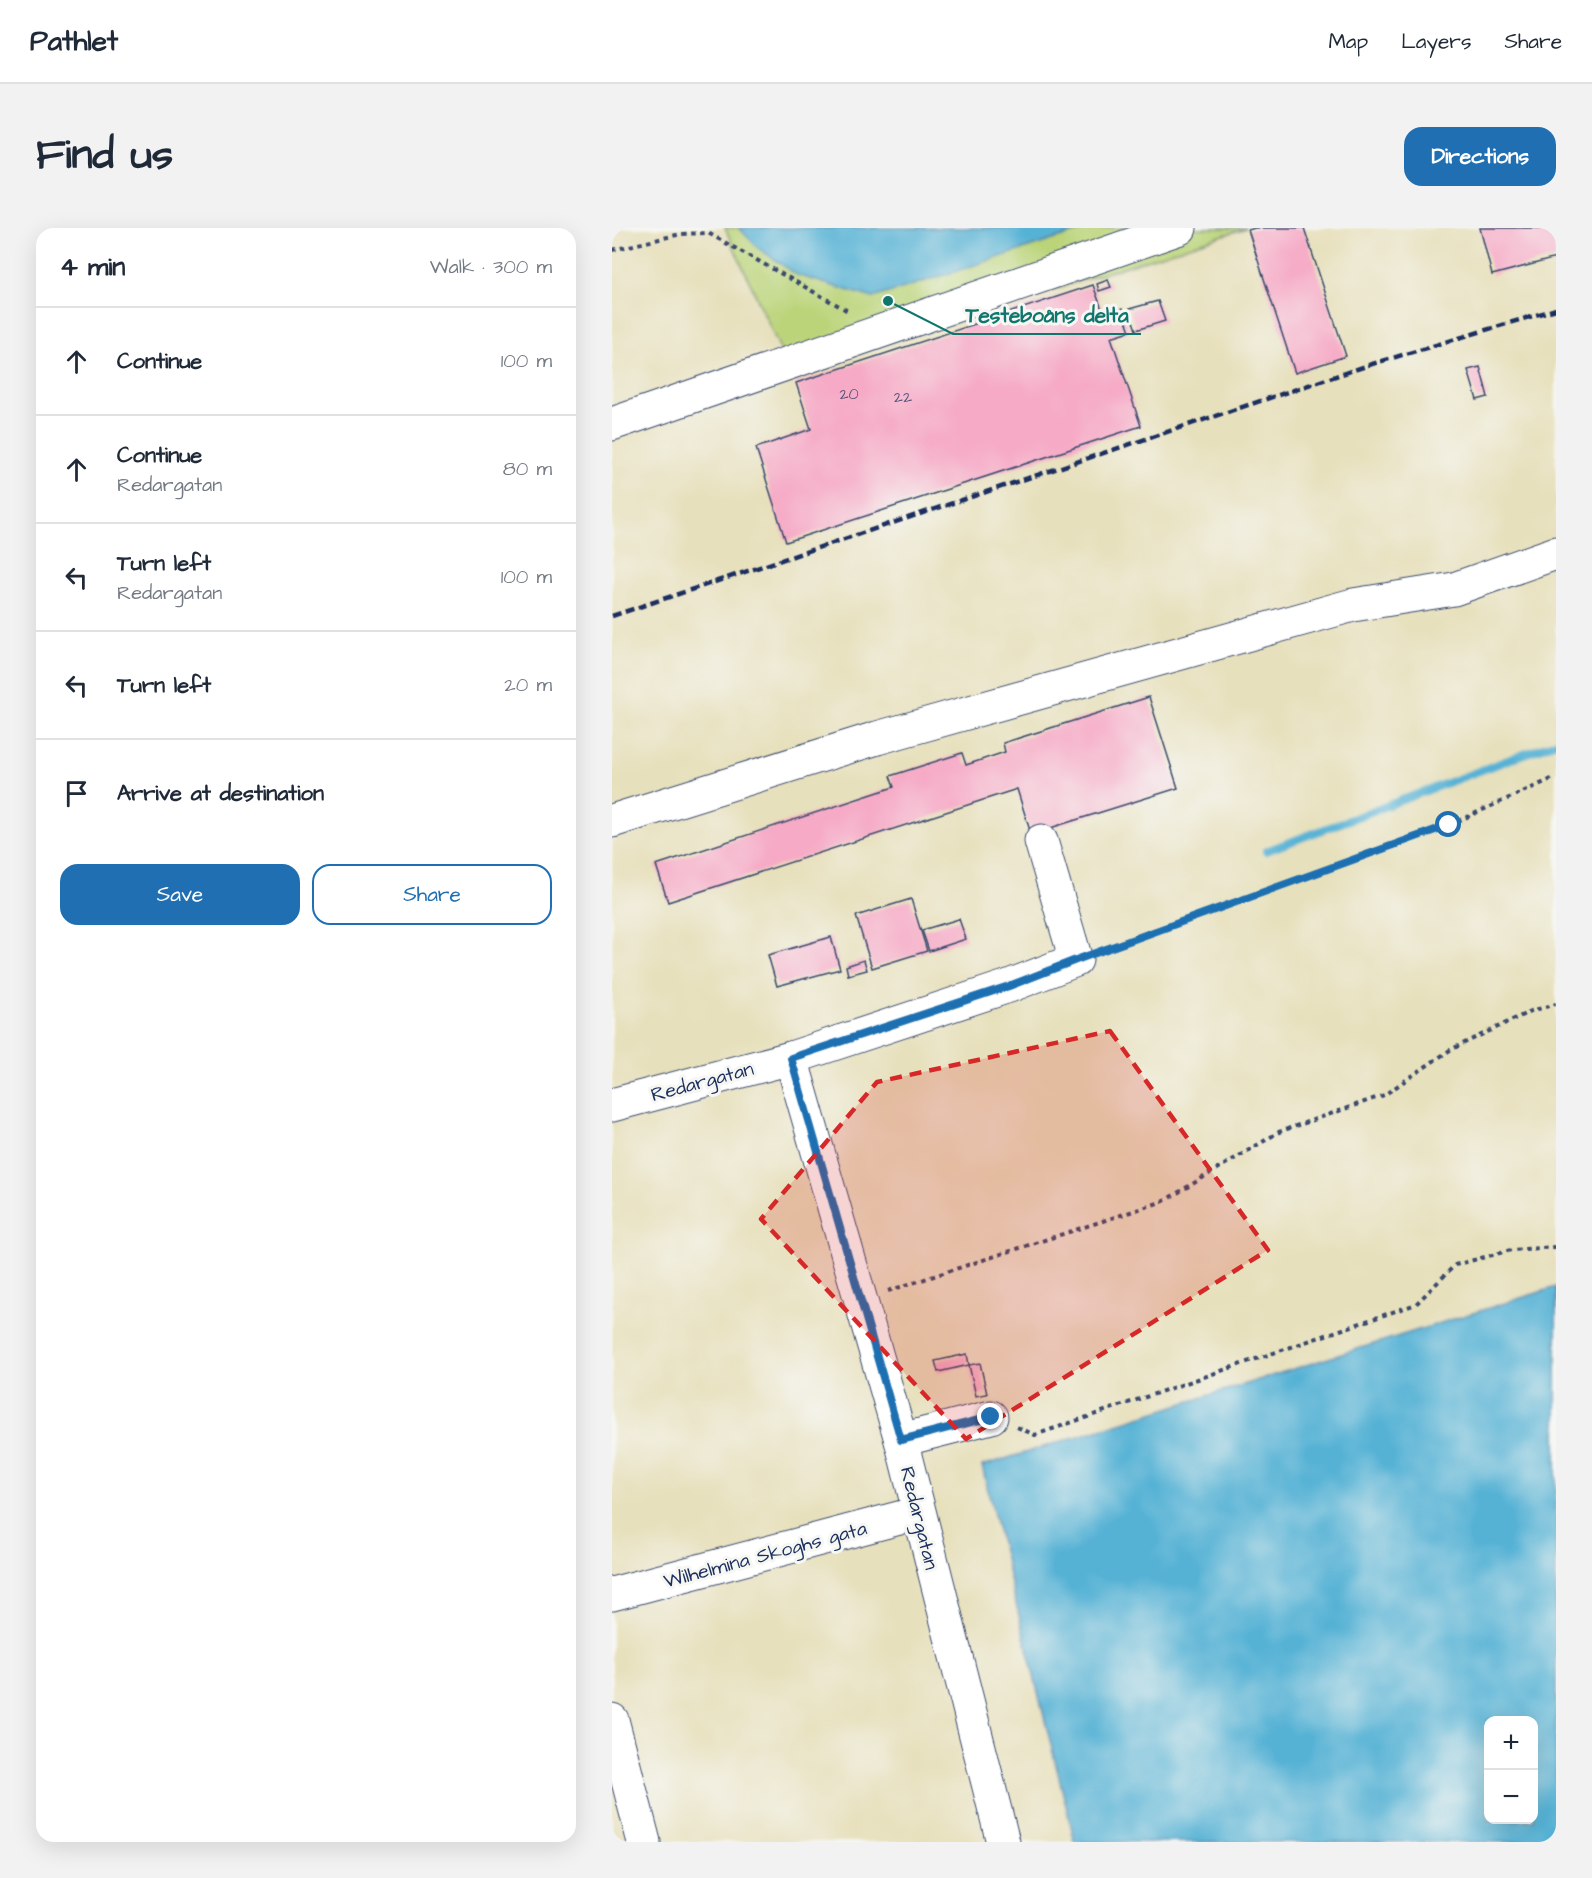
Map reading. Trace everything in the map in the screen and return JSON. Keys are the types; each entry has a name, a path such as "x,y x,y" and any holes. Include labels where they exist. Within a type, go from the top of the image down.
{"street":[{"path":"612,424 1180,228"},
{"path":"612,821 877,738 1353,604 1454,589 1556,553"},
{"path":"1041,841 1076,960"},
{"name":"Redargatan","path":"612,1105 791,1058 1009,986 1076,960"},
{"name":"Redargatan","path":"791,1058 901,1440 996,1841"},
{"path":"901,1440 991,1417"},
{"name":"Wilhelmina Skoghs gata","path":"612,1594 918,1513"},
{"path":"612,1720 644,1842"}],"path":[{"path":"612,250 681,234 708,232 885,331"},
{"path":"1076,960 1449,825 1556,777"},
{"path":"861,1300 1164,1201 1279,1132 1384,1095 1450,1050 1532,1011 1556,1004"},
{"path":"991,1417 1035,1434 1416,1304 1455,1265 1511,1250 1556,1247"}],"highlighted area":[{"path":"1110,1031 1268,1250 966,1439 761,1219 877,1082"}],"green space":[{"path":"725,228 1246,228 791,373"}],"water":[{"path":"739,228 1090,228 873,298 797,275 758,248"},
{"path":"1556,1287 1556,1842 1075,1842 982,1466"}],"building":[{"path":"1304,228 1346,356 1295,373 1248,230"},
{"path":"1480,228 1556,228 1556,258 1492,275"},
{"path":"1108,280 1111,287 1099,291 1097,284"},
{"path":"1093,285 1104,315 1122,309 1130,331 1111,337 1141,426 786,542 756,448 811,429 796,383"},
{"path":"1158,301 1165,321 1136,330 1129,309"},
{"path":"1480,367 1488,397 1477,400 1468,370"},
{"path":"1149,697 1178,788 1031,834 1017,789 668,902 656,865 894,787 890,776 962,753 966,765 1005,752 1003,743"},
{"path":"911,899 927,951 872,968 856,916"},
{"path":"959,919 966,939 929,951 922,930"},
{"path":"831,937 840,969 777,986 768,955"},
{"path":"864,960 867,970 848,975 846,966"},
{"path":"967,1354 969,1365 938,1372 935,1361"},
{"path":"980,1363 987,1394 976,1396 969,1365"}],"waterway":[{"path":"1266,851 1556,742"}],"railway":[{"path":"612,616 1369,365 1556,309"}],"place":[{"name":"Testeboåns delta","path":"888,301"}],"route":[{"path":"991,1417 901,1440 791,1058 1009,986 1449,825"}]}
